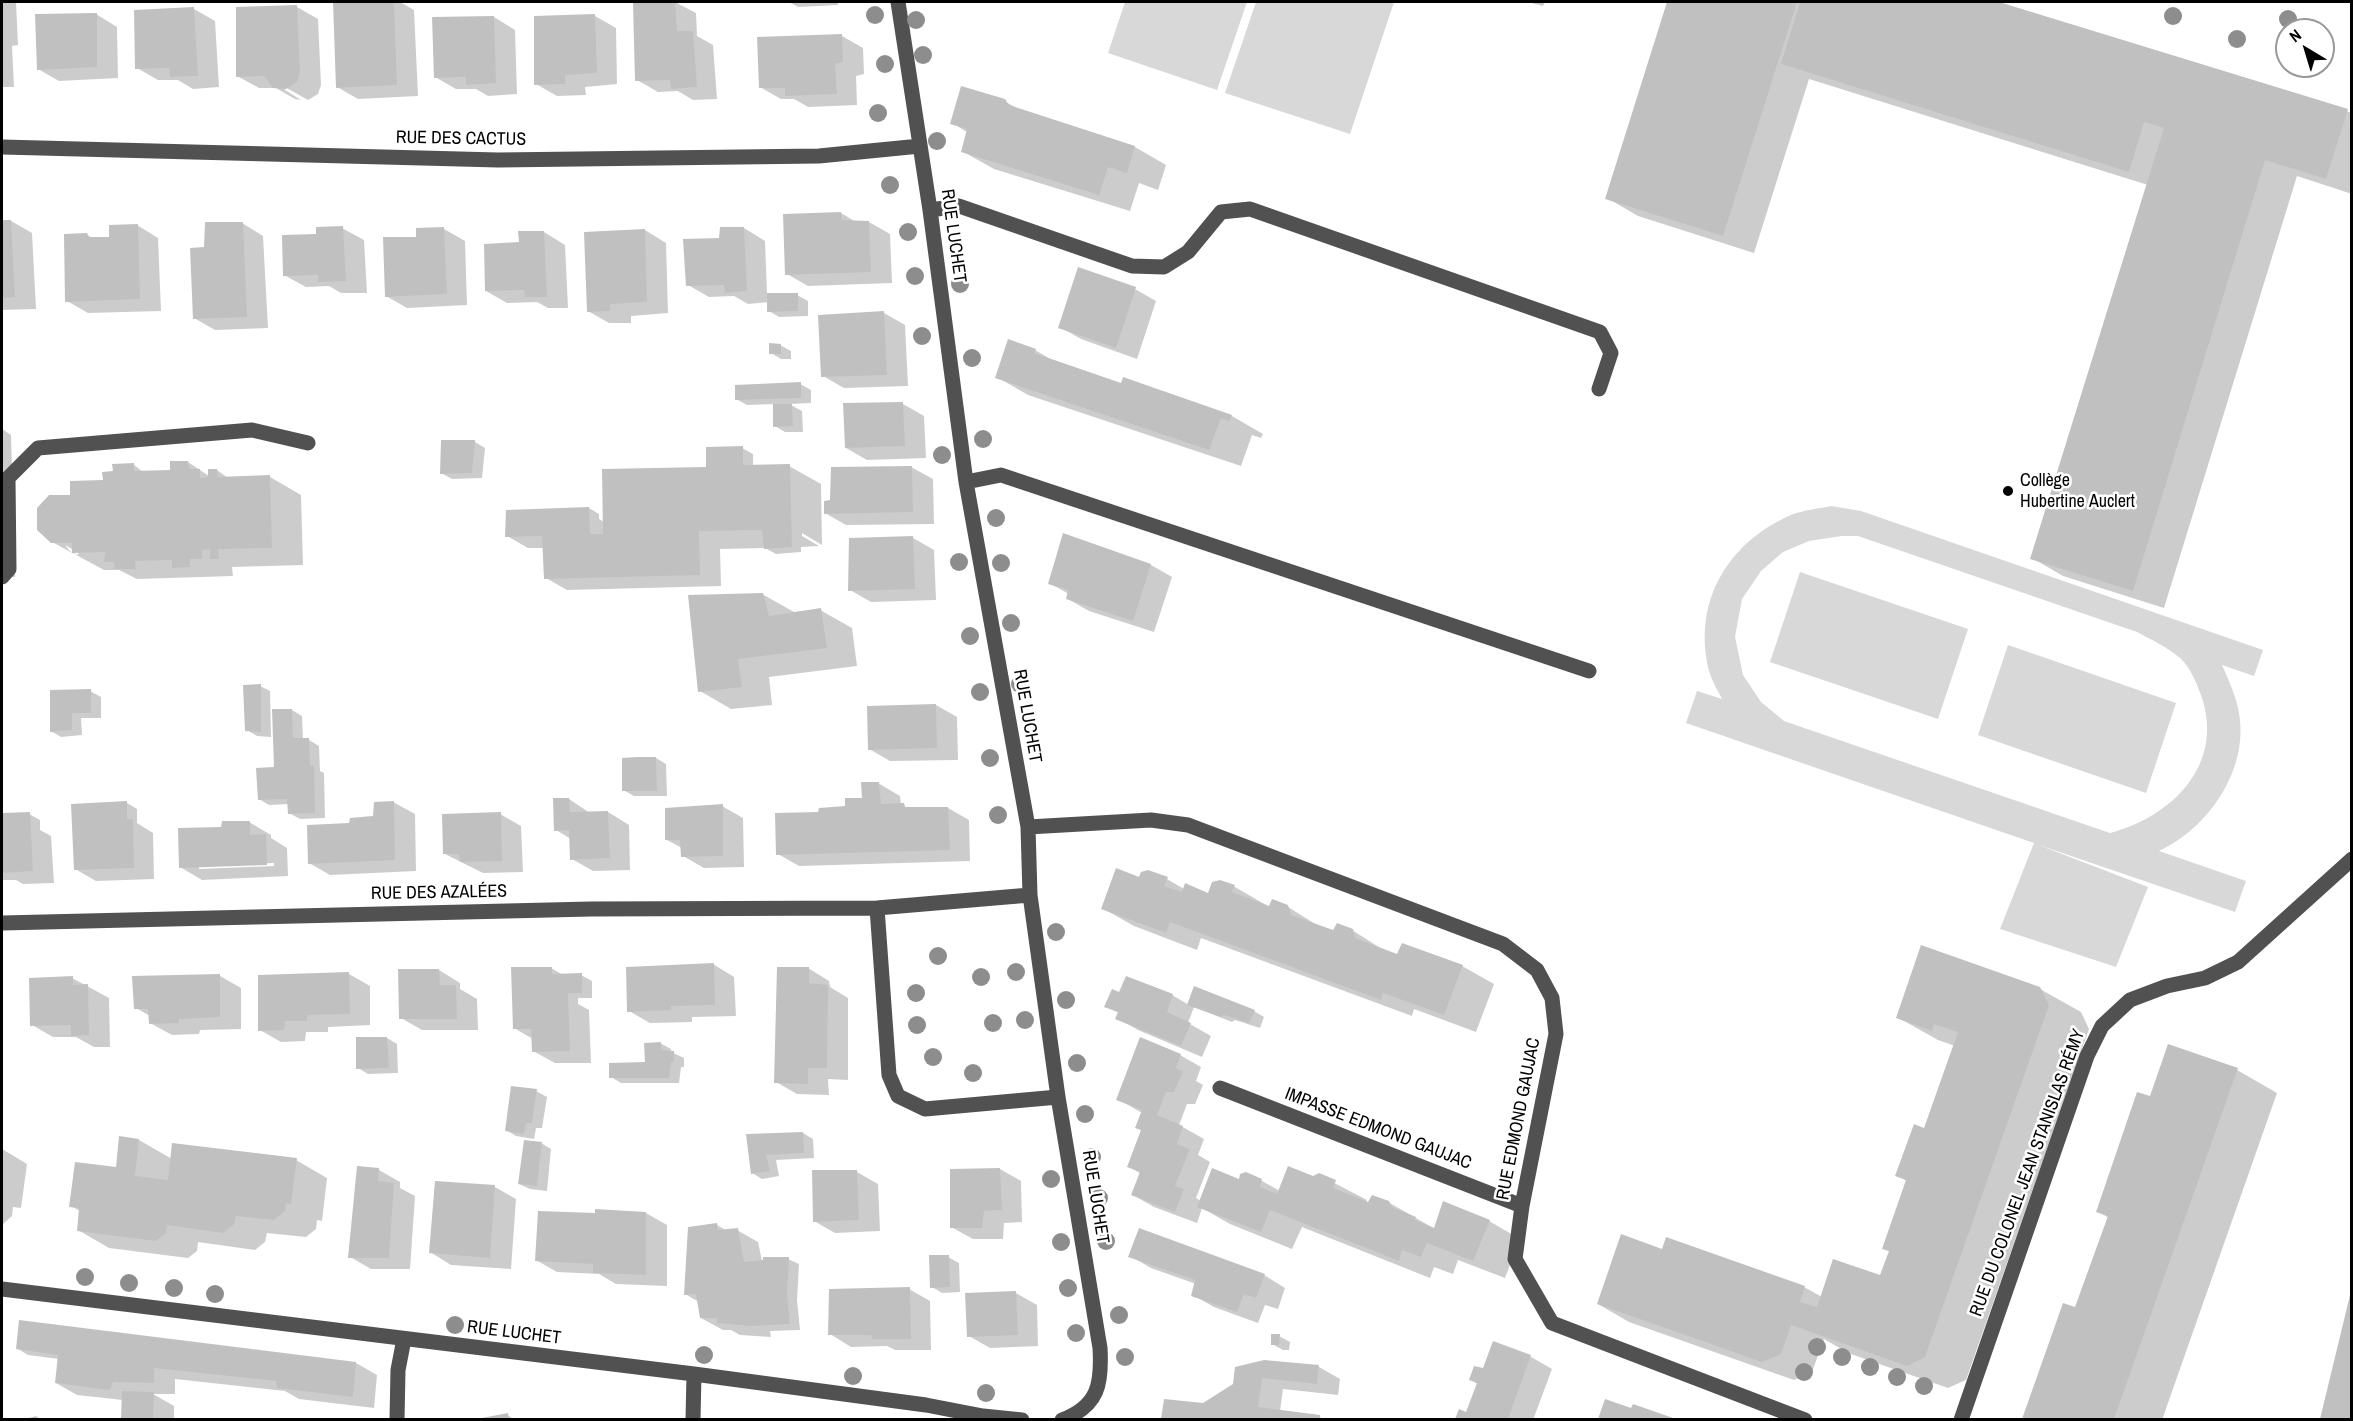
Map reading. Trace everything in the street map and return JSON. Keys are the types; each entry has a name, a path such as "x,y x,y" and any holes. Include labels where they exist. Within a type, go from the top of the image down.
{"street":[{"name":"RUE LUCHET","path":"898,2 930,210 966,482 1028,827 1030,895 1058,1097 1100,1348 1102,1375 1097,1391 1086,1406 1062,1419"},
{"name":"RUE DES CACTUS","path":"2,147 498,160 819,156 920,146"},
{"path":"930,210 959,206 1132,266 1164,267 1188,252 1221,212 1250,209 1600,332 1611,353 1599,390"},
{"path":"2,577 9,569 8,478 38,448 252,430 308,442"},
{"path":"966,482 1001,475 1589,671"},
{"name":"RUE EDMOND GAUJAC","path":"1028,827 1151,820 1188,825 1503,944 1537,970 1552,998 1556,1034 1522,1206 1515,1260 1552,1323 1805,1419"},
{"name":"RUE DU COLONEL JEAN STANISLAS RÉMY","path":"1961,1419 2087,1056 2102,1026 2130,1000 2167,986 2205,978 2238,962 2352,859"},
{"name":"RUE DES AZALÉES","path":"2,923 591,909 877,908 1030,895"},
{"path":"877,908 889,1075 898,1096 925,1109 1058,1097"},
{"name":"IMPASSE EDMOND GAUJAC","path":"1220,1088 1522,1206"},
{"name":"RUE LUCHET","path":"2,1288 694,1374 926,1405 983,1416 1022,1419"},
{"path":"397,1419 398,1370 404,1339"},
{"path":"693,1419 694,1374"}],"shaded area":[{"path":"1125,2 1247,2 1217,90 1108,53"},
{"path":"1256,2 1394,2 1350,134 1225,93"},
{"path":"1831,506 1861,511 2263,650 2254,676 2222,665 2239,713 2240,734 2238,755 2222,794 2194,828 2159,851 2246,881 2235,912 2036,844 2148,887 2116,967 2000,929 2034,843 1686,723 1697,691 1722,699 1710,674 1705,649 1706,624 1710,601 1719,579 1732,559 1748,542 1768,527 1796,513","holes":["1858,536 2137,632 2175,654 2187,666 2196,682 2207,723 2205,746 2199,766 2187,785 2172,801 2153,815 2110,833 1784,721 1761,702 1743,675 1735,637 1742,599 1761,571 1783,552 1809,541"]},
{"path":"1800,572 1968,629 1938,719 1770,662"},
{"path":"2008,645 2176,703 2146,793 1978,735"}],"building":[{"path":"333,2 394,2 397,85 336,88"},
{"path":"633,2 675,2 677,31 693,31 697,87 671,89 670,80 635,81"},
{"path":"1667,2 1797,2 1723,236 1605,199"},
{"path":"1800,2 1999,2 2348,109 2326,179 2265,160 2133,591 2030,559 2164,128 2144,122 2129,172 1781,64"},
{"path":"297,5 300,73 297,82 286,89 273,88 264,76 236,77 236,7"},
{"path":"194,7 198,76 170,77 169,68 135,69 134,10"},
{"path":"97,13 97,67 37,70 35,14"},
{"path":"595,14 597,73 565,75 565,84 534,85 534,16"},
{"path":"494,16 496,83 466,85 466,77 434,78 432,17"},
{"path":"842,34 843,62 835,64 837,94 785,96 785,88 759,88 757,37"},
{"path":"961,86 1005,99 1009,105 1135,146 1127,173 1108,167 1099,195 961,152 967,129 950,124"},
{"path":"841,212 842,220 869,221 871,272 785,275 783,214"},
{"path":"2,220 11,220 15,297 2,298"},
{"path":"205,222 243,222 247,317 193,319 190,248 204,247"},
{"path":"138,224 140,299 65,302 64,234 87,233 89,237 109,237 109,225"},
{"path":"343,226 346,281 318,282 318,275 283,276 282,235 316,234 316,227"},
{"path":"444,227 447,294 385,297 383,237 416,237 416,228"},
{"path":"720,227 744,227 747,291 725,293 724,285 686,286 683,239 719,238"},
{"path":"645,229 647,302 610,304 610,311 587,312 584,232"},
{"path":"518,231 544,231 547,297 525,297 524,290 485,291 484,244 519,242"},
{"path":"1078,267 1136,287 1116,348 1058,328"},
{"path":"767,293 798,293 798,311 767,312"},
{"path":"884,311 887,375 821,377 818,315"},
{"path":"1008,339 1036,349 1034,353 1121,383 1123,377 1232,415 1229,421 1221,418 1209,450 995,378"},
{"path":"769,343 781,344 781,354 769,354"},
{"path":"801,382 801,398 735,400 735,385"},
{"path":"903,402 905,446 845,448 843,403"},
{"path":"773,404 792,404 793,426 773,427"},
{"path":"441,440 475,440 472,473 440,474"},
{"path":"743,446 743,465 790,464 792,547 764,549 762,530 699,531 700,575 544,579 542,536 505,537 506,510 589,507 590,534 603,534 602,469 706,467 706,447"},
{"path":"170,461 188,461 189,469 200,469 200,478 208,477 208,469 217,469 218,477 270,475 272,548 218,549 219,559 210,559 210,549 202,550 202,559 190,559 190,567 172,568 172,560 135,561 136,569 115,569 114,562 104,562 105,552 72,553 72,543 51,543 37,530 37,508 49,495 70,495 70,481 103,480 102,472 113,471 112,464 134,463 134,471 170,470"},
{"path":"912,466 913,512 824,514 824,501 830,500 831,467"},
{"path":"1063,533 1151,564 1133,621 1066,599 1068,590 1048,584"},
{"path":"913,536 915,589 848,591 849,538"},
{"path":"763,593 769,616 821,608 827,648 738,659 742,687 698,692 688,595"},
{"path":"261,684 261,732 245,731 243,685"},
{"path":"91,689 91,713 72,713 72,730 50,732 50,690"},
{"path":"936,704 937,748 868,750 867,706"},
{"path":"272,709 292,709 293,738 309,738 310,766 314,766 315,813 288,814 287,799 258,800 256,768 274,767"},
{"path":"656,757 657,791 622,791 622,758"},
{"path":"861,782 879,782 881,804 904,803 905,807 948,807 950,850 776,855 775,813 818,812 819,808 845,806 845,798 862,798"},
{"path":"553,798 569,798 570,812 608,811 610,858 570,860 569,830 554,831"},
{"path":"127,801 127,819 133,819 134,868 74,870 71,804"},
{"path":"394,801 395,860 308,864 307,825 349,823 350,818 373,816 374,802"},
{"path":"723,804 723,856 681,857 680,840 665,840 665,808"},
{"path":"30,812 33,871 2,873 2,813"},
{"path":"501,812 502,861 460,862 459,854 443,854 442,814"},
{"path":"222,821 250,821 250,835 266,834 267,865 179,868 178,828 221,827"},
{"path":"1116,868 1139,877 1141,872 1148,870 1168,877 1164,886 1182,892 1185,883 1208,893 1212,882 1220,880 1235,885 1232,892 1269,906 1272,899 1288,905 1291,915 1333,930 1337,923 1353,929 1355,938 1397,954 1402,943 1463,965 1444,1015 1383,993 1381,1000 1170,922 1166,933 1101,909"},
{"path":"1921,945 2040,987 2049,1005 1925,1357 1907,1366 1791,1325 1781,1354 1762,1362 1597,1304 1621,1234 1662,1249 1666,1237 1805,1286 1800,1302 1817,1307 1833,1259 1880,1275 1889,1251 1882,1249 1906,1180 1895,1176 1914,1124 1924,1128 1958,1032 1934,1024 1932,1031 1896,1018"},
{"path":"714,963 715,1005 671,1006 671,1010 627,1012 626,967"},
{"path":"511,967 552,967 552,974 582,973 582,993 568,993 570,1051 532,1052 531,1029 513,1029"},
{"path":"777,967 809,967 809,983 828,985 827,1068 808,1068 808,1084 774,1083"},
{"path":"398,969 439,969 440,985 456,985 457,1019 399,1019"},
{"path":"349,972 350,1014 307,1015 307,1021 285,1021 284,1030 258,1031 258,975"},
{"path":"220,974 220,1017 179,1019 179,1023 149,1024 148,1009 134,1009 132,976"},
{"path":"73,976 73,985 88,984 89,1035 71,1036 71,1025 30,1026 29,978"},
{"path":"1126,976 1173,994 1167,1012 1191,1023 1181,1046 1115,1019 1118,1012 1104,1007 1112,989 1119,992"},
{"path":"1194,986 1255,1010 1249,1023 1224,1015 1221,1017 1187,1005"},
{"path":"356,1037 387,1037 389,1068 356,1069"},
{"path":"1140,1037 1181,1054 1176,1068 1183,1072 1174,1092 1166,1092 1157,1115 1183,1126 1177,1144 1190,1149 1175,1186 1184,1189 1175,1212 1131,1195 1140,1172 1127,1167 1141,1130 1135,1128 1142,1110 1116,1100"},
{"path":"661,1042 661,1050 674,1051 674,1061 671,1062 669,1078 609,1078 609,1063 645,1062 644,1043"},
{"path":"2168,1044 2238,1068 2114,1419 2022,1419 2063,1303 2075,1307 2108,1216 2096,1212 2137,1092 2150,1096"},
{"path":"511,1086 537,1089 532,1123 526,1123 524,1134 505,1131"},
{"path":"803,1132 804,1153 766,1155 770,1171 751,1174 746,1134"},
{"path":"119,1136 139,1139 135,1176 168,1180 172,1143 297,1158 291,1204 286,1203 285,1211 274,1220 236,1216 234,1224 223,1233 167,1225 166,1233 156,1241 77,1231 79,1208 69,1207 75,1162 116,1167"},
{"path":"524,1140 542,1142 537,1186 518,1184"},
{"path":"357,1166 379,1168 378,1181 394,1183 389,1258 348,1258"},
{"path":"1288,1166 1313,1176 1319,1173 1336,1180 1333,1188 1368,1202 1372,1195 1389,1201 1392,1207 1434,1228 1443,1201 1490,1220 1473,1261 1427,1243 1421,1257 1402,1250 1399,1261 1270,1210 1261,1232 1197,1207 1212,1168 1239,1179 1240,1174 1246,1172 1262,1179 1260,1187 1277,1194"},
{"path":"1000,1168 1002,1210 984,1211 982,1228 950,1228 950,1169"},
{"path":"812,1170 857,1170 859,1220 813,1222"},
{"path":"435,1181 495,1185 490,1258 429,1253"},
{"path":"595,1209 646,1212 646,1275 593,1273 593,1264 535,1261 538,1211 595,1213"},
{"path":"717,1223 718,1230 738,1228 744,1262 763,1260 763,1257 789,1257 787,1294 790,1324 750,1326 717,1323 717,1318 700,1318 696,1294 684,1295 688,1227"},
{"path":"1139,1228 1265,1274 1256,1298 1244,1294 1237,1312 1191,1296 1195,1280 1128,1257"},
{"path":"929,1255 949,1255 950,1287 930,1288"},
{"path":"910,1287 911,1339 872,1339 871,1335 828,1335 829,1289"},
{"path":"1016,1291 1018,1335 967,1337 965,1293"},
{"path":"2351,1291 2352,1419 2320,1419"},
{"path":"19,1320 356,1362 353,1397 277,1388 276,1381 154,1368 154,1383 113,1382 110,1390 55,1383 58,1355 16,1349"},
{"path":"1271,1334 1280,1334 1279,1345 1271,1345"},
{"path":"1493,1341 1531,1355 1508,1419 1455,1419 1459,1409 1466,1412 1477,1383 1469,1380 1474,1366 1483,1368"},
{"path":"1264,1360 1319,1365 1317,1384 1262,1378 1258,1407 1320,1415 1320,1419 1161,1419 1164,1399 1203,1403 1233,1384 1235,1367"},
{"path":"122,1391 154,1392 153,1419 121,1419"},
{"path":"1605,1399 1631,1408 1633,1404 1676,1419 1598,1419"},
{"path":"508,1413 509,1419 482,1419 482,1418"}],"place":[{"name":"Collège Hubertine Auclert","path":"2008,491"}]}
